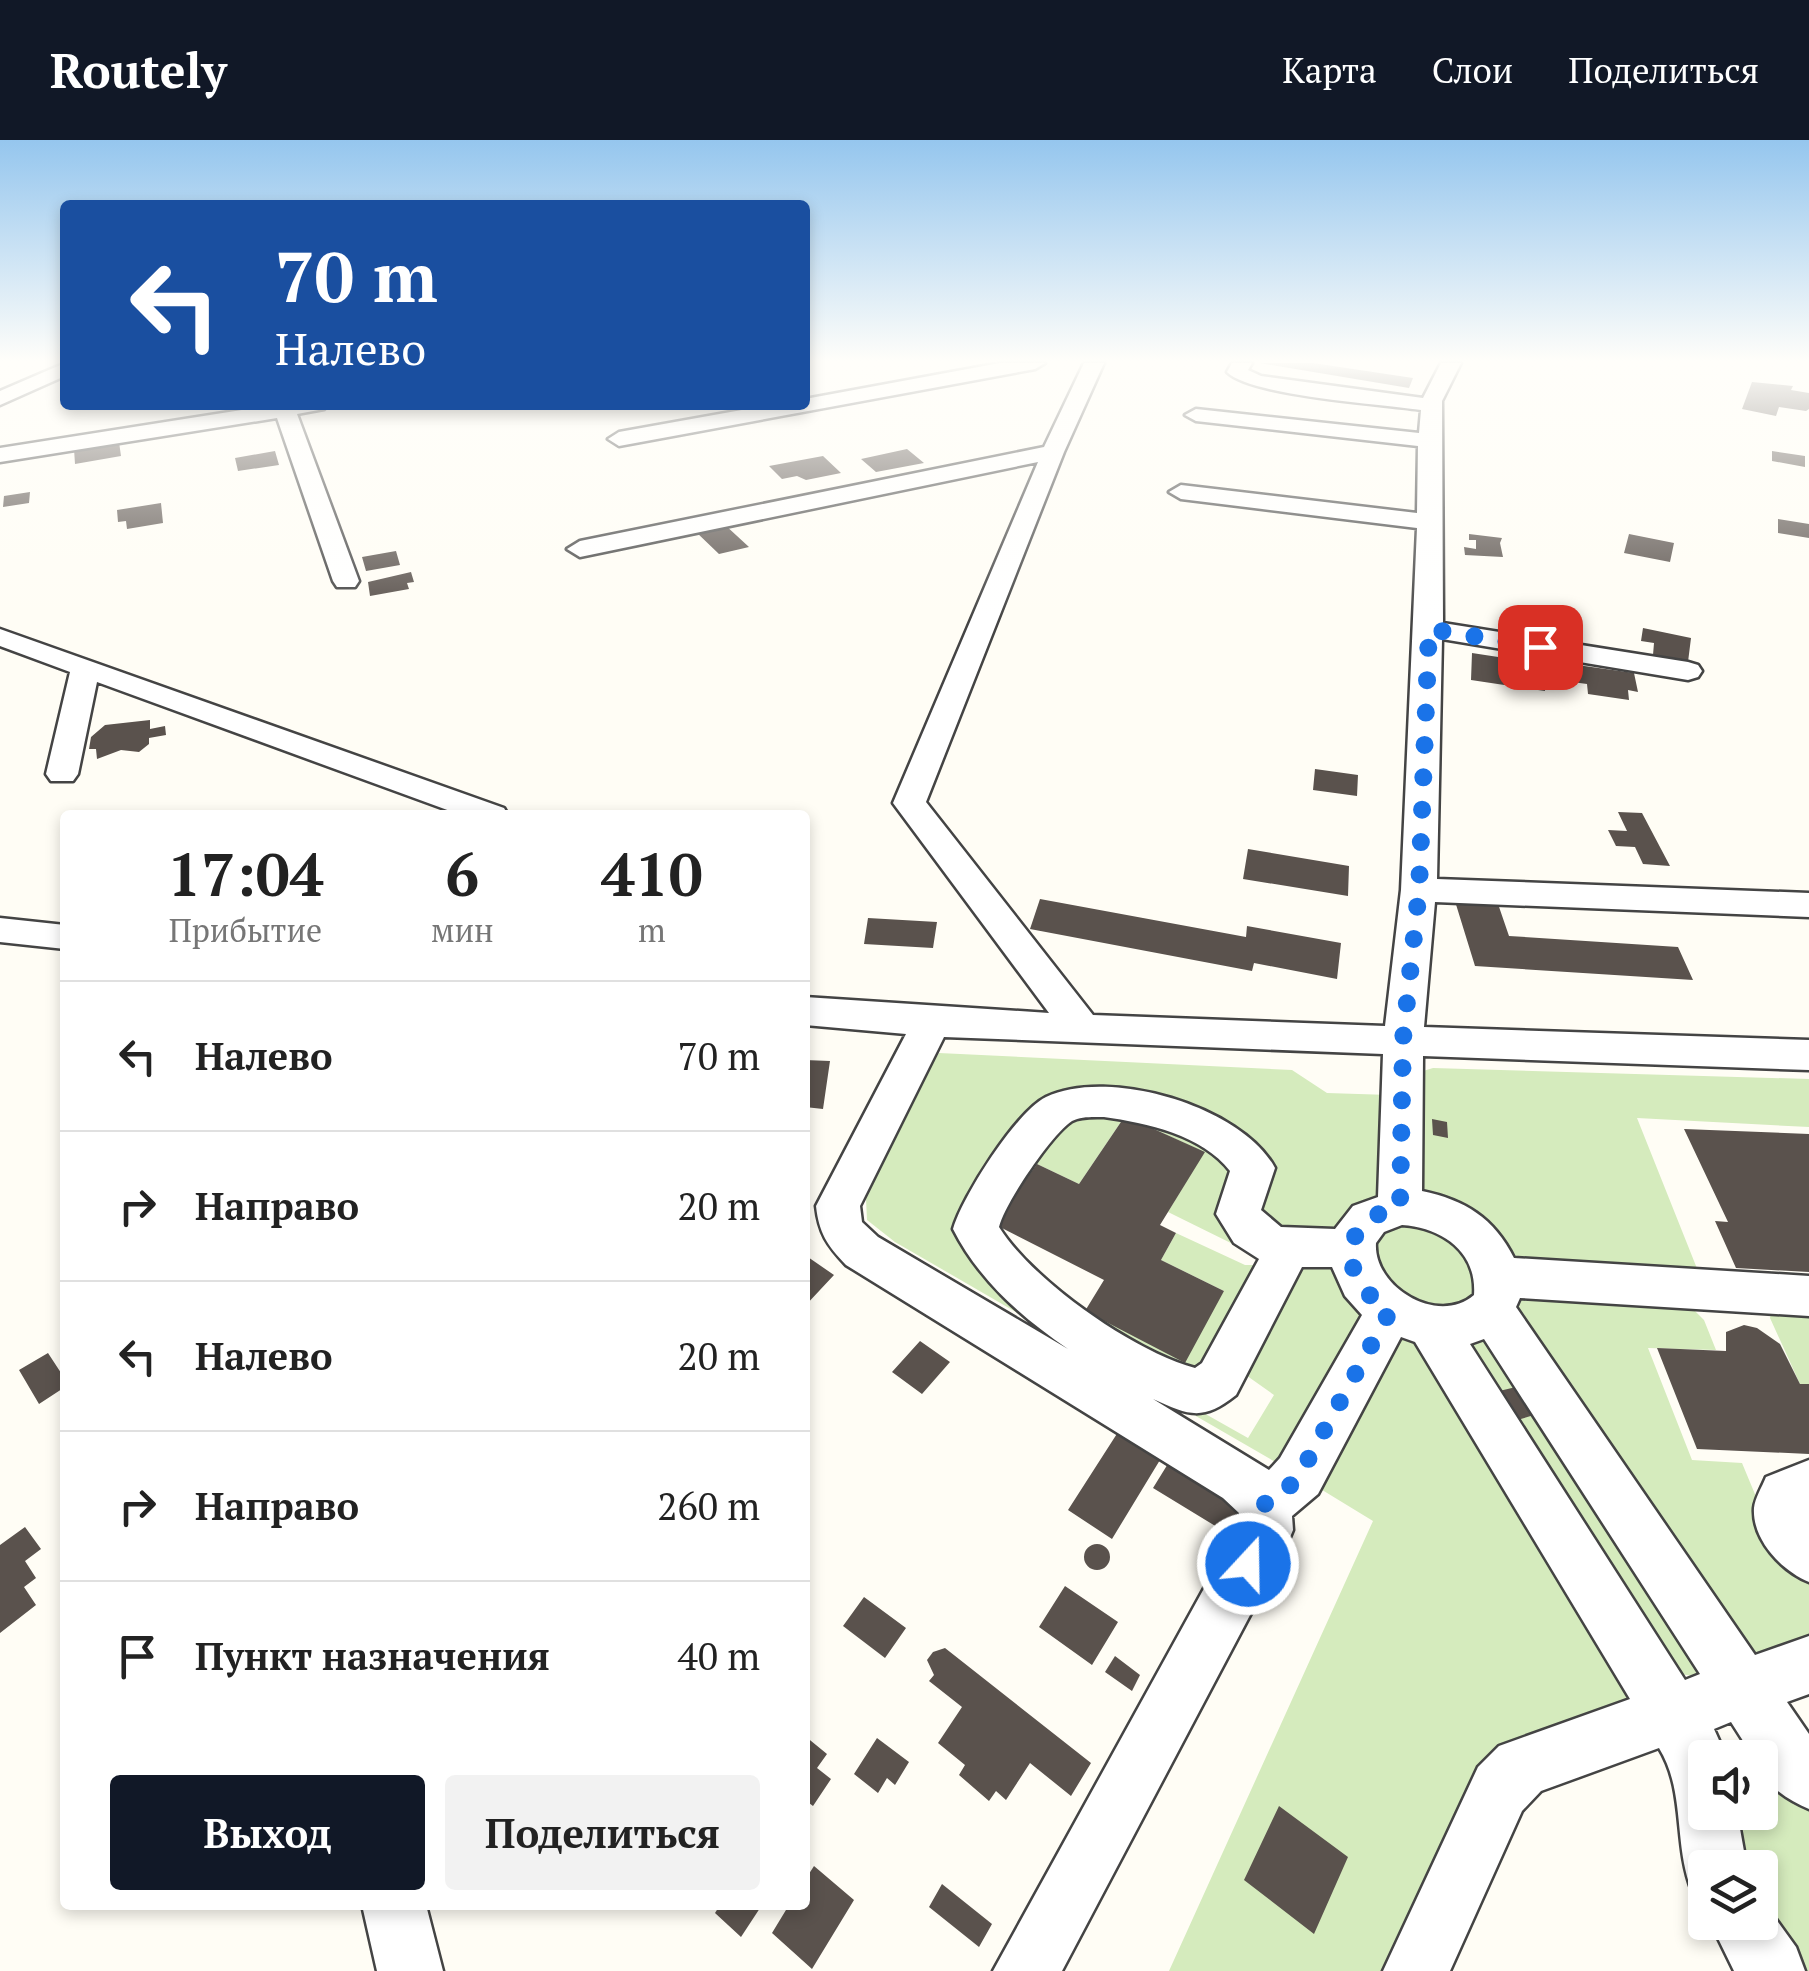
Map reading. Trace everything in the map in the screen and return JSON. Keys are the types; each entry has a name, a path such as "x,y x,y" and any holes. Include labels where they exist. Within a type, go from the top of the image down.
{"street":[{"path":"0,454 34,448"},
{"path":"299,448 346,580"},
{"path":"1055,448 910,803 1082,1029"},
{"path":"1400,1207 1403,1039 1419,890 1429,629 1429,448"},
{"path":"580,549 1053,452"},
{"path":"1181,492 1429,522"},
{"path":"1429,629 1688,671"},
{"path":"0,637 478,810"},
{"path":"62,774 85,669"},
{"path":"1419,890 1809,906"},
{"path":"0,930 60,936"},
{"path":"810,1011 1082,1029 1809,1054"},
{"path":"932,1022 838,1206 842,1230 862,1251 1242,1480 1265,1502 1266,1530 1026,1971"},
{"path":"1287,1251 1219,1379 1201,1393 1178,1386 1060,1320 986,1246 976,1230 980,1214 1055,1111 1076,1102 1116,1102 1158,1111 1241,1150 1253,1168 1238,1204 1238,1214 1252,1231 1287,1251 1334,1247 1350,1250"},
{"path":"1688,1742 1411,1319 1367,1291 1355,1272 1350,1250 1364,1221 1380,1211 1400,1207 1432,1211 1464,1226 1481,1240 1495,1293 1744,1688 1791,1760 1809,1778"},
{"path":"1411,1319 1466,1326 1495,1293 1809,1296"},
{"path":"1265,1502 1282,1494 1299,1476 1411,1319"},
{"path":"1809,1485 1785,1493 1780,1504 1788,1532 1809,1554"},
{"path":"1416,1971 1508,1779 1547,1756 1809,1665"},
{"path":"395,1910 410,1971"},
{"path":"1753,1940 1772,1971"}],"green space":[{"path":"939,1053 1292,1070 1327,1093 1390,1095 1383,1195 1334,1231 1322,1235 1296,1233 1253,1217 1266,1170 1086,1093 968,1209 1002,1288 1000,1298 1248,1438 1274,1395 1243,1373 1296,1265 1329,1259 1366,1309 1284,1467 895,1242 867,1220 866,1199 920,1084"},
{"path":"1433,1068 1809,1079 1809,1127 1637,1118 1698,1271 1528,1269 1430,1202 1415,1184 1420,1072"},
{"path":"1117,1109 1233,1155 1245,1250 1168,1212 1204,1152 1125,1116 1079,1184 1037,1164 994,1224 1057,1123"},
{"path":"1382,1221 1455,1231 1483,1291 1454,1314 1391,1298 1366,1238"},
{"path":"1176,1233 1245,1265 1263,1265 1203,1378 1086,1324 1092,1314 1224,1291 1161,1260"},
{"path":"1517,1294 1689,1305 1704,1320 1716,1350 1648,1348 1692,1460 1742,1463 1772,1535 1809,1572 1809,1645 1756,1659 1516,1330 1511,1299"},
{"path":"1809,1307 1809,1384 1800,1384 1770,1318 1771,1312"},
{"path":"1412,1334 1631,1696 1628,1703 1537,1739 1393,1971 1169,1971 1373,1521 1314,1485 1397,1336"},
{"path":"1487,1341 1699,1671 1693,1676 1674,1673 1469,1343"},
{"path":"1778,1787 1809,1801 1809,1971 1798,1971 1778,1939 1778,1850 1737,1850 1734,1830 1778,1830"}],"building":[{"path":"120,448 121,456 75,464 74,449"},
{"path":"907,449 924,463 876,472 861,459"},
{"path":"275,451 279,465 238,471 235,458"},
{"path":"1772,451 1805,456 1805,467 1772,461"},
{"path":"823,456 841,473 806,480 797,476 782,479 769,466"},
{"path":"30,492 29,503 3,507 4,496"},
{"path":"161,503 163,523 127,529 126,521 118,522 117,510"},
{"path":"1778,519 1809,524 1809,538 1778,533"},
{"path":"724,524 749,547 719,554 695,531"},
{"path":"1469,534 1502,538 1503,557 1465,555 1464,547 1476,549 1476,540 1469,540"},
{"path":"1629,534 1674,543 1670,562 1624,553"},
{"path":"396,551 400,565 366,571 362,557"},
{"path":"411,572 414,582 407,583 409,589 370,596 368,582"},
{"path":"1643,628 1691,638 1688,662 1653,655 1654,643 1641,641"},
{"path":"1472,653 1543,664 1545,691 1471,680"},
{"path":"1563,663 1634,673 1638,692 1628,690 1629,700 1588,694 1587,684 1565,681"},
{"path":"150,720 150,729 165,726 166,735 149,738 149,744 139,752 121,750 97,759 96,749 89,749 91,737 105,725"},
{"path":"1315,769 1358,775 1357,796 1313,790"},
{"path":"1618,812 1642,813 1670,866 1643,864 1635,847 1616,846 1608,830 1627,831"},
{"path":"1248,849 1349,866 1348,896 1243,879"},
{"path":"1454,898 1497,901 1509,936 1678,947 1693,980 1475,966"},
{"path":"1040,899 1246,937 1247,926 1341,943 1337,979 1254,963 1252,971 1030,929"},
{"path":"868,918 937,922 933,948 864,944"},
{"path":"810,1060 830,1061 823,1109 810,1108"},
{"path":"1125,1116 1205,1152 1160,1225 1176,1233 1161,1260 1224,1291 1185,1363 1085,1311 1104,1280 994,1224 1037,1164 1079,1184"},
{"path":"1432,1119 1447,1122 1448,1138 1433,1135"},
{"path":"1684,1129 1809,1134 1809,1272 1736,1268 1715,1221 1728,1222"},
{"path":"810,1258 834,1275 810,1301"},
{"path":"1744,1325 1757,1328 1780,1344 1800,1384 1809,1384 1809,1454 1697,1449 1657,1348 1726,1351 1726,1332"},
{"path":"920,1341 950,1362 922,1394 892,1372"},
{"path":"48,1353 60,1371 60,1390 39,1404 19,1370"},
{"path":"1516,1387 1534,1415 1514,1421 1495,1392"},
{"path":"1120,1429 1163,1455 1112,1539 1068,1510"},
{"path":"1174,1454 1254,1504 1235,1538 1153,1488"},
{"path":"25,1527 41,1549 25,1561 36,1578 24,1587 36,1605 0,1633 0,1545"},
{"path":"1097,1544 1107,1547 1107,1567 1097,1570 1087,1567 1084,1557 1087,1547"},
{"path":"1065,1586 1118,1622 1092,1665 1039,1627"},
{"path":"864,1597 906,1628 885,1658 843,1626"},
{"path":"945,1648 1091,1763 1071,1796 1030,1763 1006,1800 996,1791 989,1801 959,1775 965,1765 938,1743 962,1707 929,1681 934,1675 927,1660 933,1652"},
{"path":"1115,1656 1140,1675 1132,1691 1105,1672"},
{"path":"877,1738 909,1762 895,1785 887,1778 878,1793 854,1774"},
{"path":"810,1740 827,1754 817,1768 831,1779 813,1806"},
{"path":"1279,1806 1348,1857 1314,1934 1244,1880"},
{"path":"814,1866 854,1900 812,1969 772,1933 786,1910 810,1910 810,1872"},
{"path":"942,1884 992,1924 979,1947 929,1907"},
{"path":"717,1910 759,1910 741,1937 715,1913"}],"route":[{"path":"1248,1564 1266,1530 1265,1502 1282,1494 1299,1476 1390,1311 1367,1291 1355,1272 1350,1250 1364,1221 1380,1211 1400,1207 1403,1039 1419,890 1429,629 1540,647"}]}
